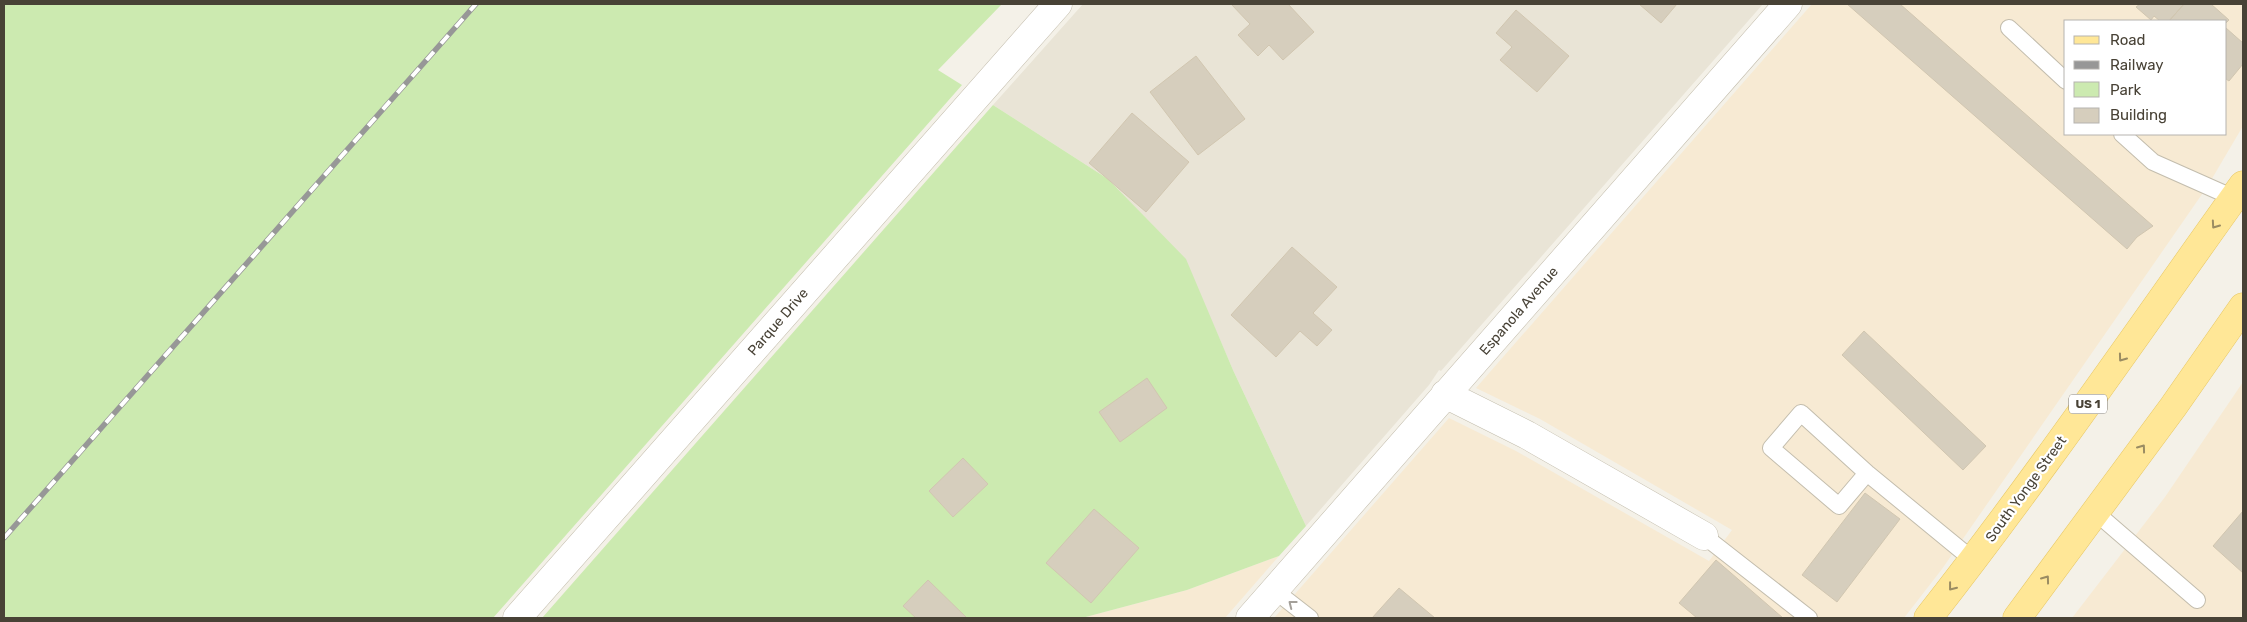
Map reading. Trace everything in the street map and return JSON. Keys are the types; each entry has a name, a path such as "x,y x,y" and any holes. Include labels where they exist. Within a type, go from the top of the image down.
{"main road":[{"name":"South Yonge Street","path":"1928,618 1973,560 2125,353 2239,192"},
{"path":"2017,618 2243,307"}],"street":[{"name":"Parque Drive","path":"517,618 1058,4"},
{"name":"Espanola Avenue","path":"1250,618 1788,4"},
{"path":"1445,394 1527,435 1704,536"}],"lane":[{"path":"2009,28 2064,79"},
{"path":"2123,135 2153,162 2239,192"},
{"path":"1867,473 1839,506 1771,448 1801,413 1867,473 1973,560"},
{"path":"2095,512 2197,600"},
{"path":"1704,536 1808,618"},
{"path":"1274,590 1310,618"}],"shaded area":[{"path":"1083,4 1763,4 1441,371 1439,370 1429,385 1306,526 1233,370 1185,259 1108,179 993,105"},
{"path":"1812,4 2243,4 2243,126 2207,187 1942,569 1904,618 1274,618 1449,418 1516,451 1709,561 1732,530 1540,419 1476,388"},
{"path":"2243,382 2243,618 2072,618 2165,497"},
{"path":"1279,556 1225,618 1082,618 1187,590"}],"green space":[{"path":"4,4 1002,4 938,70 962,85 493,618 4,618"},
{"path":"993,105 1108,179 1186,259 1233,370 1306,526 1279,556 1187,590 1082,618 542,618"}],"building":[{"path":"1231,4 1288,4 1314,32 1283,60 1269,45 1258,56 1238,35 1250,24"},
{"path":"1639,4 1677,4 1661,23"},
{"path":"1847,4 1900,4 2153,226 2137,237 2127,249"},
{"path":"2140,4 2184,4 2170,20 2159,20 2154,16 2151,20 2136,7"},
{"path":"2184,4 2211,4 2229,20 2227,22 2227,20 2170,20"},
{"path":"1516,10 1569,56 1537,92 1500,60 1512,47 1496,33"},
{"path":"2227,29 2243,43 2243,64 2229,81 2227,80"},
{"path":"1196,56 1245,119 1198,155 1150,92"},
{"path":"1132,113 1189,162 1146,212 1089,163"},
{"path":"1292,247 1337,287 1313,313 1332,330 1317,346 1300,331 1276,357 1231,315"},
{"path":"1864,331 1986,446 1963,470 1842,355"},
{"path":"1147,378 1167,408 1120,442 1099,412"},
{"path":"963,458 988,484 953,517 929,491"},
{"path":"1865,493 1900,519 1837,602 1802,575"},
{"path":"1094,509 1139,548 1091,603 1046,563"},
{"path":"2243,511 2243,573 2213,546"},
{"path":"1716,560 1783,618 1697,618 1679,603"},
{"path":"928,580 967,618 916,618 903,606"},
{"path":"1399,588 1435,618 1372,618"}],"railway":[{"path":"4,538 476,4"}]}
